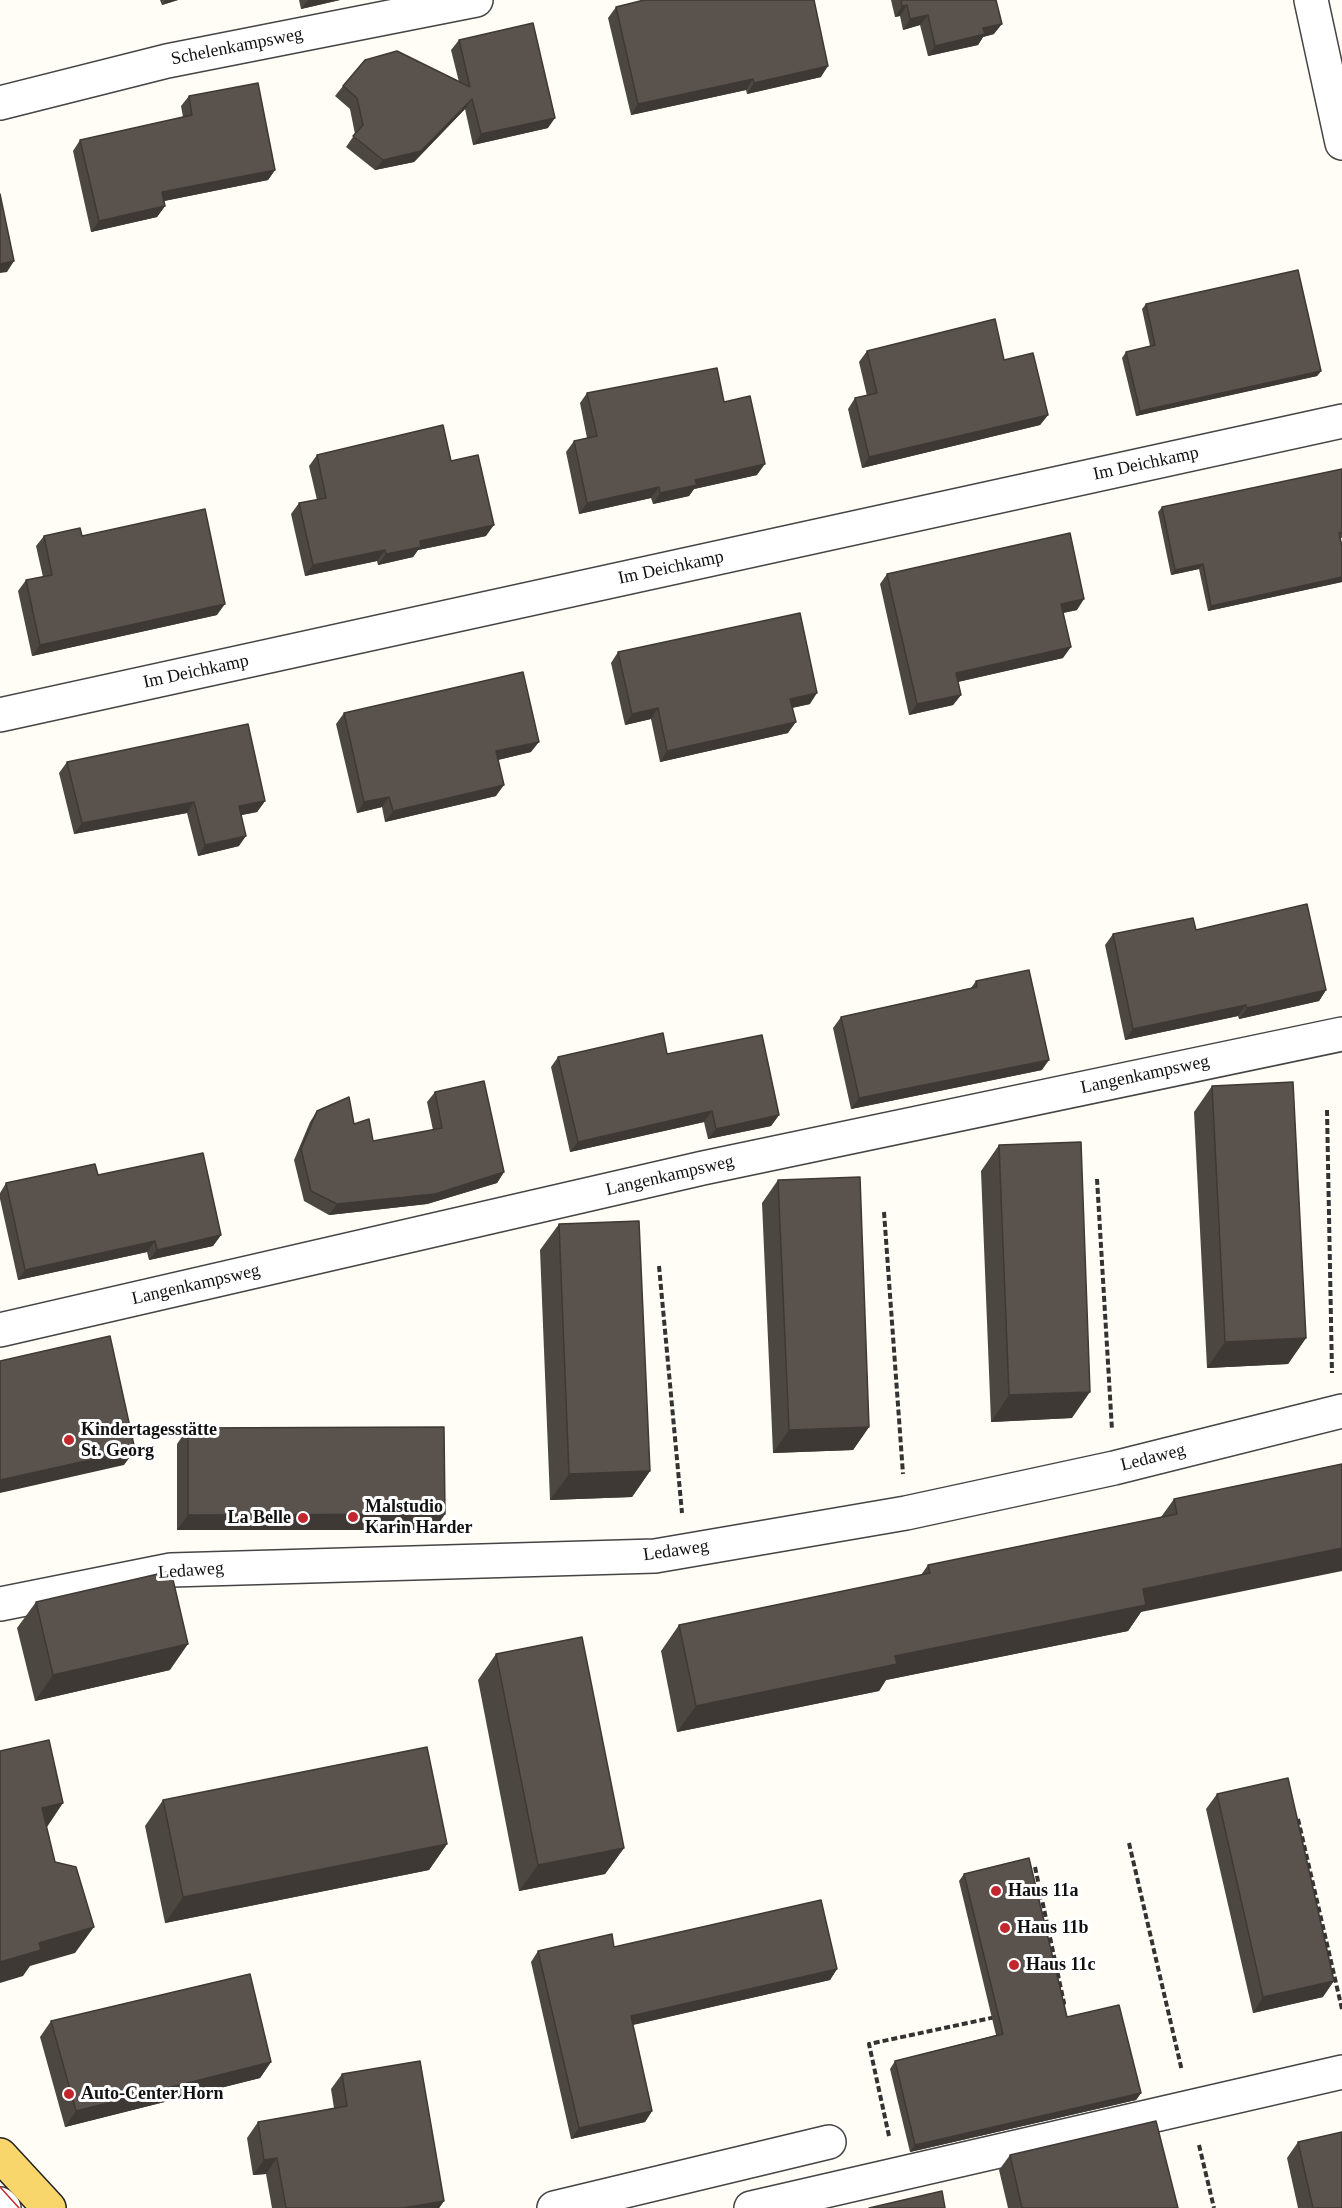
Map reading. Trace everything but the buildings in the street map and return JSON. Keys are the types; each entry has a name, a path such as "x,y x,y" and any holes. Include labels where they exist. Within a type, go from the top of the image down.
{"main road":[{"path":"0,2155 49,2208"}],"street":[{"name":"Schelenkampsweg","path":"0,103 167,61 476,0"},
{"path":"1311,0 1342,143"},
{"name":"Im Deichkamp","path":"0,715 1342,421"},
{"name":"Langenkampsweg","path":"0,1330 702,1168 1342,1034"},
{"name":"Ledaweg","path":"0,1604 171,1570 655,1556 906,1513 1114,1468 1337,1412"},
{"path":"751,2208 1342,2072"},
{"path":"554,2208 829,2142"},
{"path":"0,2204 3,2208"}],"path":[{"path":"1327,1110 1337,1412"},
{"path":"1097,1179 1114,1468"},
{"path":"884,1212 906,1513"},
{"path":"660,1266 685,1551"},
{"path":"1298,1819 1342,2009"},
{"path":"1129,1843 1214,2208"},
{"path":"1035,1868 1064,2003 1052,2005"},
{"path":"897,2174 869,2044 1007,2015"}],"tram line":[{"path":"0,2187 19,2208"}],"place":[{"name":"Kindertagesstätte St. Georg","path":"69,1440"},
{"name":"Malstudio Karin Harder","path":"353,1517"},
{"name":"La Belle","path":"303,1518"},
{"name":"Haus 11a","path":"996,1891"},
{"name":"Haus 11b","path":"1005,1928"},
{"name":"Haus 11c","path":"1014,1965"},
{"name":"Auto-Center Horn","path":"69,2094"}]}
